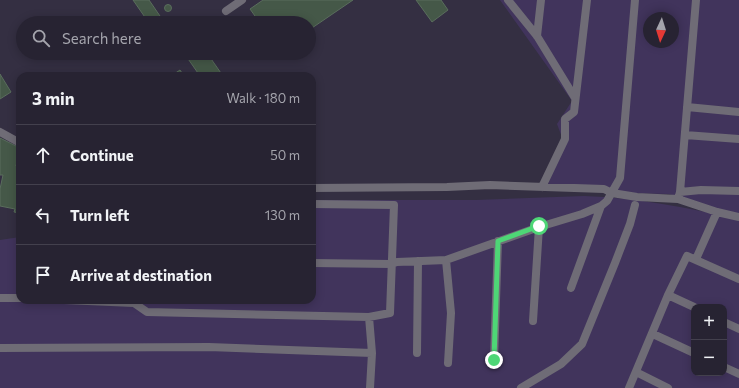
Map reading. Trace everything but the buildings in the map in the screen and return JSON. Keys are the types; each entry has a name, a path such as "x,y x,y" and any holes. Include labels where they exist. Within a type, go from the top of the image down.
{"street":[{"path":"226,12 241,0"},
{"path":"508,0 537,36 576,98"},
{"path":"537,36 541,0"},
{"path":"542,187 565,139 564,118 574,112 587,0"},
{"path":"316,263 391,264 398,262 446,260 539,226 582,214 601,206 607,201 620,178 635,0"},
{"path":"679,196 696,0"},
{"path":"687,107 739,112"},
{"path":"0,132 16,141"},
{"path":"685,135 739,139"},
{"path":"316,188 447,187 490,185 604,189 612,193 637,197 679,196 702,190 739,191"},
{"path":"679,196 717,212 739,217"},
{"path":"135,304 147,312 369,317 390,313 394,206 316,204"},
{"path":"521,388 561,364 582,344 615,264 630,224 635,205"},
{"path":"571,288 601,206"},
{"path":"696,259 717,212"},
{"path":"533,321 539,226"},
{"path":"494,360 498,241"},
{"path":"629,388 653,334 668,295 687,256 739,279"},
{"path":"446,260 451,313 448,363"},
{"path":"417,352 418,261"},
{"path":"668,295 691,306"},
{"path":"0,298 16,298"},
{"path":"369,317 372,353 370,388"},
{"path":"727,323 739,329"},
{"path":"653,334 691,352"},
{"path":"0,348 209,347 372,353"},
{"path":"727,368 739,374"},
{"path":"636,372 668,388"}],"shaded area":[{"path":"500,0 739,0 739,214 669,194 623,193 548,184 563,140 557,124 572,101"},
{"path":"584,196 662,204 701,211 739,220 739,388 0,388 0,240 16,238 16,304 316,304 316,200 476,200"}],"route":[{"path":"494,360 498,241 539,226"}]}
